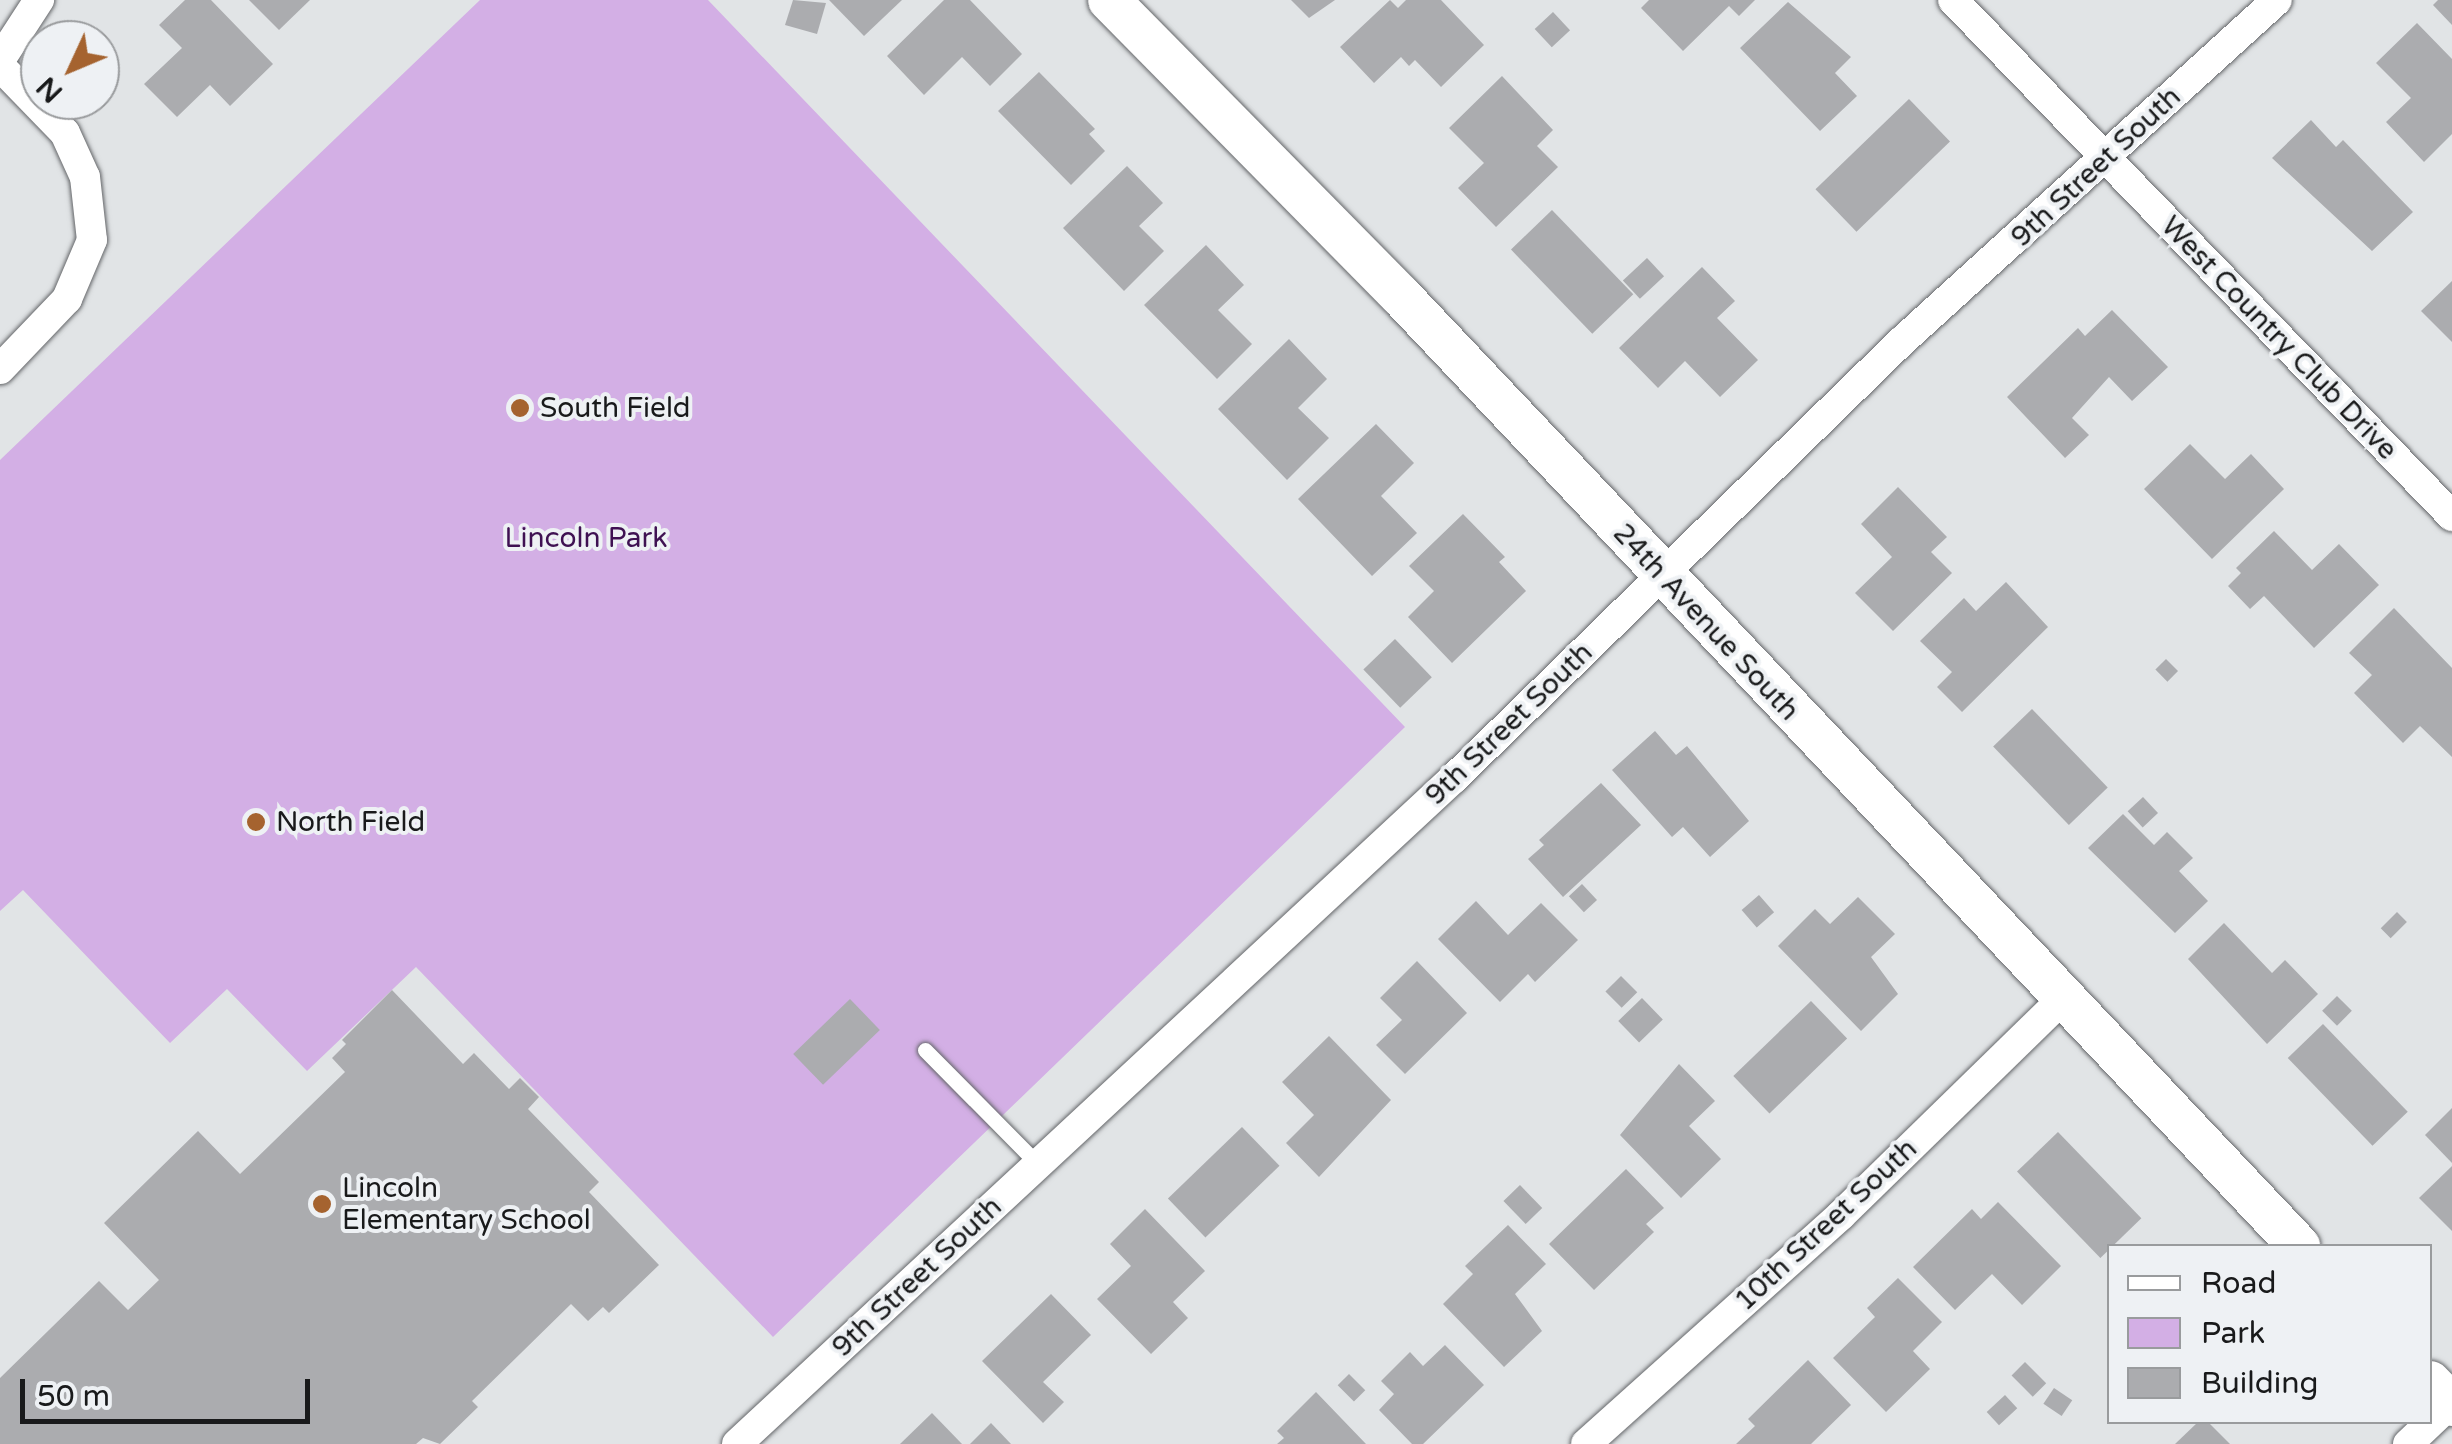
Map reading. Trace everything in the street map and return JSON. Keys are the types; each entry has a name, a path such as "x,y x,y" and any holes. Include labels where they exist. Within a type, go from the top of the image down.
{"street":[{"path":"0,369 67,299 92,240 85,178 65,133 0,63 39,0"},
{"name":"24th Avenue South","path":"1109,0 2297,1244"},
{"name":"West Country Club Drive","path":"1953,0 2452,516"},
{"name":"9th Street South","path":"736,1444 1662,575 1902,342 2277,0"},
{"name":"10th Street South","path":"1586,1444 1841,1214 2061,1000"},
{"path":"2408,1444 2423,1424"}],"lane":[{"path":"925,1050 1038,1164"}],"green space":[{"name":"Lincoln Park","path":"480,0 708,0 1405,727 773,1337 416,967 307,1071 227,989 170,1043 23,890 0,911 0,460"}],"building":[{"path":"185,0 211,0 273,64 230,106 210,85 177,117 144,84 182,48 159,25"},
{"path":"249,0 310,0 279,30"},
{"path":"793,0 826,3 817,34 785,25"},
{"path":"829,0 902,0 864,36"},
{"path":"944,0 970,0 1022,54 990,86 962,57 924,95 887,56"},
{"path":"1291,0 1335,0 1309,18"},
{"path":"1390,0 1398,8 1406,0 1441,0 1484,45 1441,87 1415,60 1409,66 1401,57 1374,83 1340,47"},
{"path":"1649,0 1755,0 1739,16 1729,6 1683,51 1641,8"},
{"path":"2438,0 2452,0 2452,25 2433,5"},
{"path":"1788,2 1851,57 1835,73 1857,96 1820,131 1740,48"},
{"path":"1553,12 1570,30 1552,47 1535,29"},
{"path":"2417,23 2452,59 2452,134 2424,162 2386,122 2411,98 2376,63"},
{"path":"1039,72 1095,129 1089,134 1105,151 1071,185 998,111"},
{"path":"1502,76 1553,130 1537,146 1558,167 1496,227 1458,188 1484,163 1449,128"},
{"path":"1909,99 1950,141 1856,232 1815,189"},
{"path":"2311,120 2336,147 2343,140 2413,212 2372,251 2272,158"},
{"path":"1127,166 1163,203 1139,226 1164,251 1124,291 1063,228"},
{"path":"1552,210 1633,294 1592,334 1511,250"},
{"path":"1206,245 1244,285 1218,310 1252,344 1217,379 1144,305"},
{"path":"1647,258 1664,276 1640,299 1623,281"},
{"path":"1702,267 1735,301 1717,318 1758,360 1720,397 1685,361 1658,388 1619,348"},
{"path":"2452,281 2452,342 2421,311"},
{"path":"2112,310 2168,367 2132,401 2109,377 2072,418 2089,435 2065,458 2007,397 2078,328 2085,336"},
{"path":"1289,339 1327,379 1298,408 1329,438 1287,480 1218,409"},
{"path":"1376,424 1414,463 1381,496 1417,533 1372,576 1298,499"},
{"path":"2190,444 2225,479 2251,454 2284,489 2212,559 2144,489"},
{"path":"1898,487 1947,537 1931,552 1952,573 1893,631 1855,593 1892,557 1861,524"},
{"path":"1463,514 1505,557 1499,562 1526,591 1452,663 1408,617 1434,591 1409,566"},
{"path":"2274,531 2312,570 2339,544 2379,585 2314,648 2264,596 2250,609 2228,586 2241,573 2236,568"},
{"path":"2006,582 2048,627 1962,712 1937,687 1952,672 1920,641 1964,598 1976,611"},
{"path":"2394,608 2452,668 2452,757 2420,726 2403,743 2354,693 2372,675 2349,653"},
{"path":"1395,639 1432,677 1400,708 1363,670"},
{"path":"2166,659 2178,671 2167,682 2155,670"},
{"path":"2032,709 2108,787 2069,825 1993,747"},
{"path":"1655,731 1676,755 1687,746 1749,821 1710,857 1683,827 1672,837 1612,770"},
{"path":"1601,783 1641,825 1563,897 1528,859 1544,845 1539,840"},
{"path":"2143,797 2158,813 2143,827 2128,811"},
{"path":"2123,814 2154,845 2167,832 2193,858 2179,871 2208,901 2175,933 2088,848"},
{"path":"1582,884 1597,900 1584,912 1569,896"},
{"path":"1759,895 1774,912 1757,927 1742,910"},
{"path":"1858,897 1895,934 1871,957 1898,994 1861,1031 1778,946 1815,909 1830,924"},
{"path":"1476,901 1508,935 1541,903 1578,940 1535,982 1528,974 1500,1002 1438,939"},
{"path":"2397,912 2407,922 2391,938 2381,928"},
{"path":"2224,923 2272,973 2285,960 2318,994 2267,1044 2188,959"},
{"path":"1417,961 1467,1013 1405,1074 1376,1045 1402,1020 1380,998"},
{"path":"1621,976 1637,992 1622,1008 1605,992"},
{"path":"392,990 463,1064 474,1053 509,1089 520,1078 539,1097 528,1109 599,1182 589,1192 659,1265 609,1313 603,1307 588,1321 571,1304 472,1401 478,1407 440,1444 423,1438 416,1444 0,1444 0,1378 99,1281 128,1310 159,1280 104,1223 198,1131 240,1174 345,1072 332,1058 346,1044 342,1040"},
{"path":"2337,996 2352,1011 2337,1026 2322,1011"},
{"path":"1642,998 1663,1020 1639,1043 1618,1021"},
{"path":"850,999 880,1030 823,1085 793,1054"},
{"path":"1811,1001 1847,1038 1769,1113 1733,1076"},
{"path":"2323,1024 2408,1112 2373,1146 2288,1058"},
{"path":"1329,1036 1391,1100 1319,1177 1286,1143 1314,1115 1282,1082"},
{"path":"1679,1064 1715,1101 1689,1126 1721,1159 1681,1198 1620,1135"},
{"path":"2452,1108 2452,1163 2425,1135"},
{"path":"1242,1127 1280,1166 1205,1237 1168,1199"},
{"path":"2058,1132 2141,1218 2115,1244 2107,1244 2107,1252 2100,1258 2017,1172"},
{"path":"2452,1166 2452,1231 2419,1198"},
{"path":"1626,1169 1664,1208 1646,1224 1654,1232 1594,1290 1549,1244"},
{"path":"1520,1185 1542,1208 1526,1224 1503,1201"},
{"path":"1998,1202 2061,1266 2022,1305 1992,1274 1955,1310 1913,1267 1972,1209 1981,1219"},
{"path":"1145,1209 1205,1271 1173,1302 1188,1318 1151,1354 1097,1299 1131,1266 1110,1244"},
{"path":"1508,1225 1546,1264 1515,1294 1542,1331 1504,1367 1443,1304 1473,1274 1465,1266"},
{"path":"1898,1278 1942,1322 1913,1351 1930,1369 1886,1412 1833,1358 1875,1317 1867,1308"},
{"path":"1051,1294 1091,1335 1043,1382 1064,1402 1043,1423 982,1361"},
{"path":"1445,1345 1484,1385 1423,1444 1412,1444 1379,1410 1394,1394 1381,1381 1410,1352 1423,1366"},
{"path":"1808,1360 1851,1405 1811,1444 1736,1444 1755,1426 1748,1419"},
{"path":"2025,1362 2046,1383 2033,1397 2012,1375"},
{"path":"1349,1374 1365,1390 1354,1402 1338,1385"},
{"path":"2054,1388 2072,1400 2062,1416 2043,1404"},
{"path":"1316,1392 1366,1444 1277,1444 1284,1438 1277,1431"},
{"path":"2005,1395 2017,1408 1999,1425 1987,1412"},
{"path":"932,1413 962,1444 900,1444"},
{"path":"991,1423 1011,1444 970,1444"},
{"path":"2196,1424 2210,1424 2230,1444 2175,1444"}],"place":[{"name":"South Field","path":"520,408"},
{"name":"North Field","path":"256,822"},
{"name":"Lincoln Elementary School","path":"322,1204"}]}
